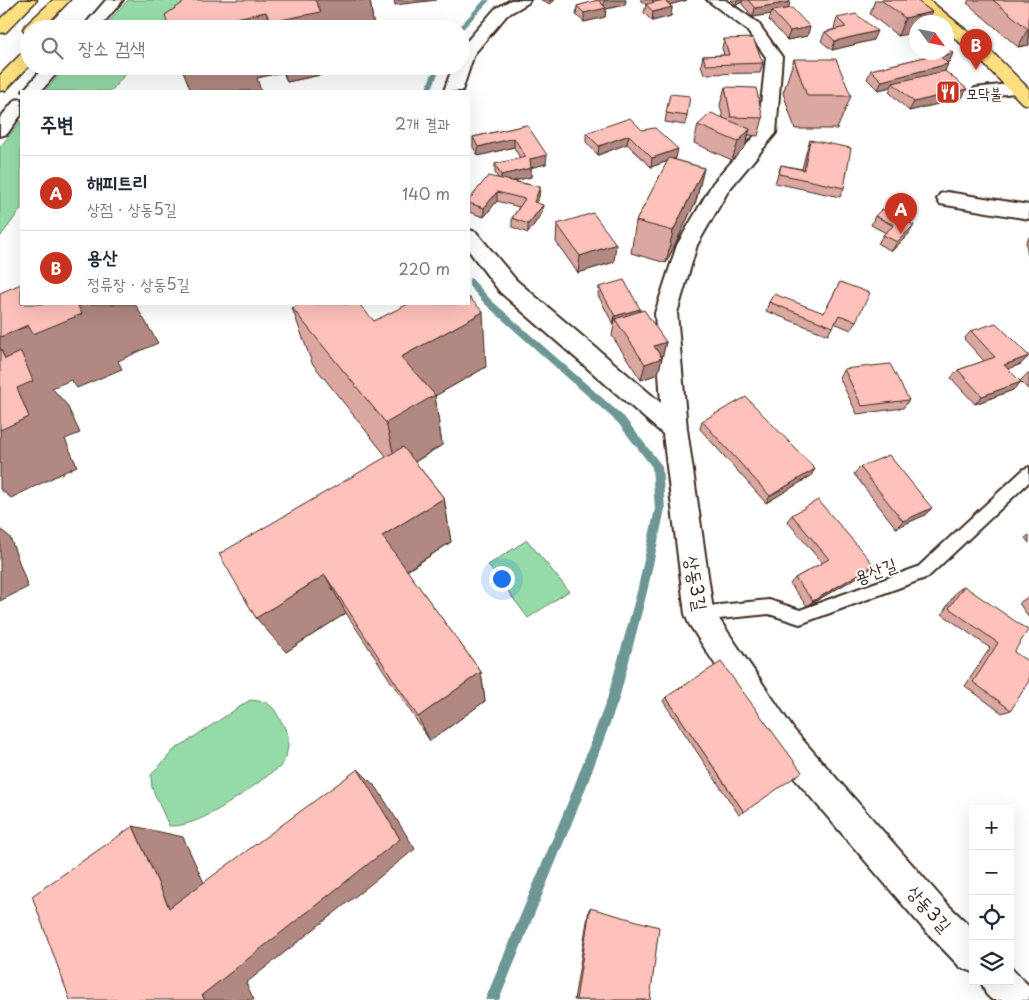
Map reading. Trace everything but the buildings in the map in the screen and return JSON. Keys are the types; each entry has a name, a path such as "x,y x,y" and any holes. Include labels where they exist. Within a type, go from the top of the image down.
{"main road":[{"path":"919,0 1025,89"},
{"path":"936,0 996,49 1025,89"},
{"path":"45,20 70,2"},
{"path":"59,20 70,2"},
{"path":"0,20 25,4"},
{"path":"0,28 25,4"},
{"path":"0,86 20,52"}],"street":[{"path":"97,20 115,0"},
{"path":"470,48 501,12 522,0"},
{"name":"상동3길","path":"715,0 752,26 774,57 767,133 720,188 687,245 666,313 675,429 699,614 783,741 934,915 969,950"},
{"path":"33,90 47,75"},
{"path":"453,90 458,75"},
{"path":"981,92 1025,89"},
{"path":"0,130 20,105"},
{"path":"948,199 1029,212"},
{"path":"470,238 508,286 675,429"},
{"path":"1003,985 1018,1000"}],"lane":[{"name":"용산길","path":"699,614 769,606 800,618 923,572 1029,473"}],"green space":[{"path":"128,0 190,0 173,20 110,20"},
{"path":"59,75 124,75 112,90 46,90"},
{"path":"20,122 20,210 0,237 0,147"},
{"path":"527,540 569,591 528,618 488,565"},
{"path":"250,700 266,702 274,709 284,726 288,736 288,746 286,757 280,767 242,795 212,813 182,825 169,826 152,788 151,775 174,750"}],"waterway":[{"path":"468,20 487,0"},
{"path":"428,90 434,75"},
{"path":"470,282 488,302 621,420 657,466 660,509 642,592 613,699 576,798 492,1000"}],"place":[{"name":"용산","path":"976,70"},
{"name":"모닥불","path":"948,92"},
{"name":"해피트리","path":"901,234"}]}
